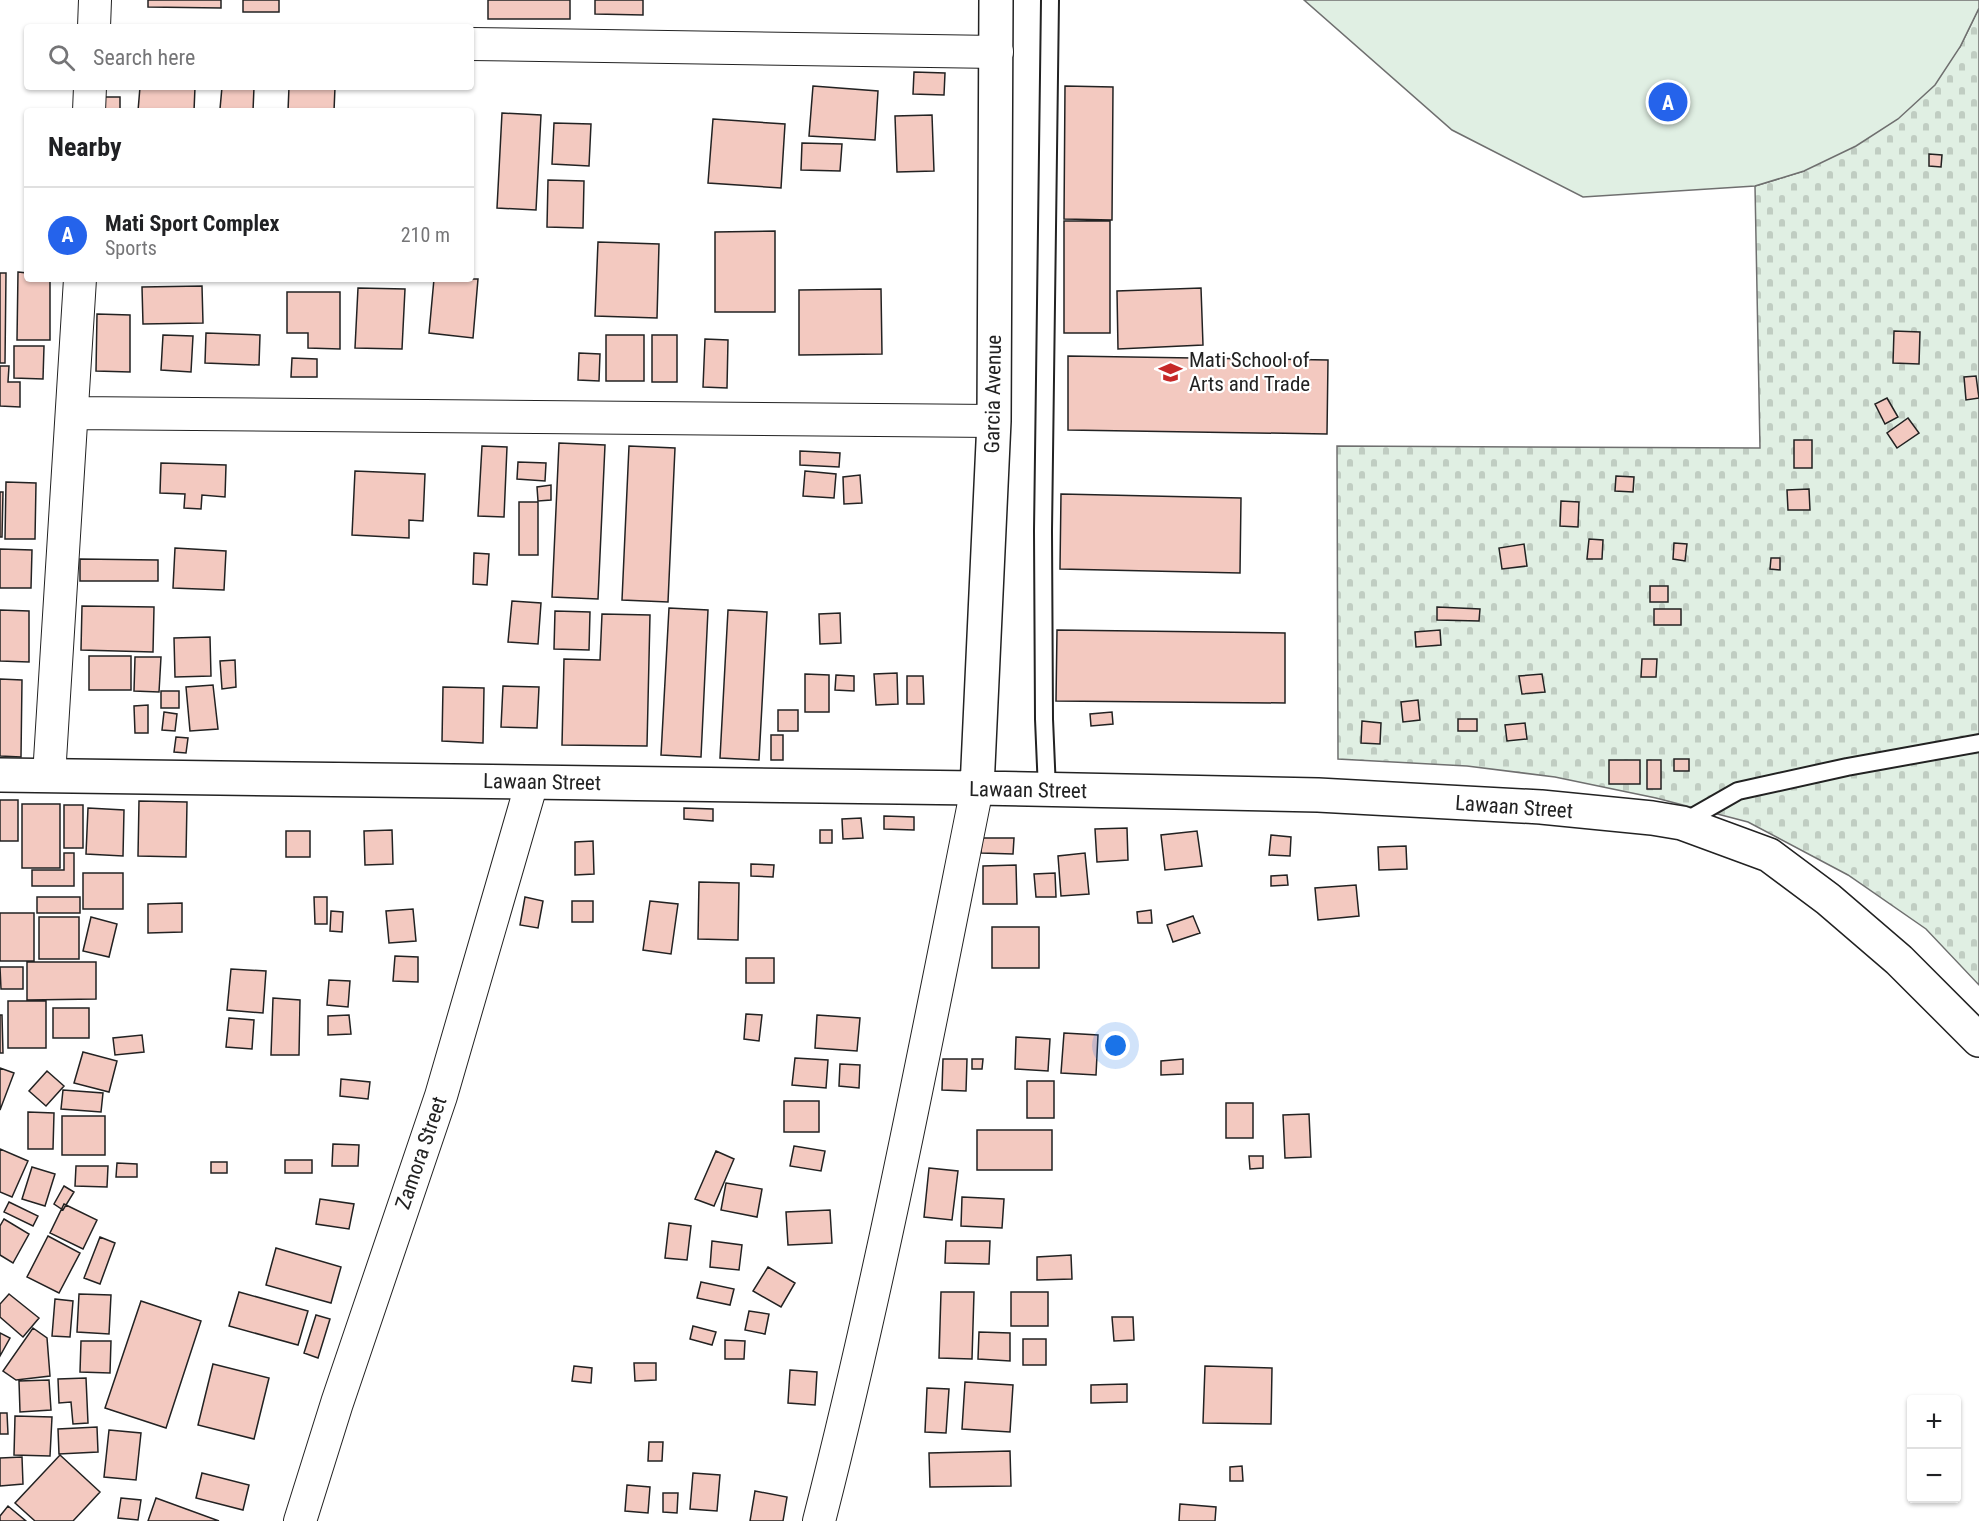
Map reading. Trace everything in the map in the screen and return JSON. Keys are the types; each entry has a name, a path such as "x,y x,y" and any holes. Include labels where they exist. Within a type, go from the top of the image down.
{"street":[{"path":"94,24 95,0"},
{"name":"Garcia Avenue","path":"977,788 994,421 996,0"},
{"path":"474,44 997,52"},
{"path":"89,108 90,90"},
{"path":"49,776 80,282"},
{"path":"72,413 994,421"},
{"name":"Lawaan Street","path":"0,775 977,788 1341,796 1541,807 1682,823 1769,855 1828,899 1899,960 1979,1040"},
{"name":"Zamora Street","path":"300,1521 441,1096 532,782"},
{"path":"819,1521 855,1380 921,1072 977,788"}],"lane":[{"path":"1047,790 1044,719 1043,531 1050,0"},
{"path":"1682,823 1738,791 1847,767 1979,742"}],"green space":[{"path":"1304,0 1979,0 1979,8 1960,47 1935,85 1898,119 1856,146 1804,171 1755,186 1583,197 1452,130"},
{"path":"1979,8 1979,985 1926,929 1848,875 1748,822 1656,798 1555,777 1467,766 1338,759 1337,446 1760,448 1755,186 1804,171 1960,47"}],"building":[{"path":"148,0 221,0 221,8 148,7"},
{"path":"243,0 279,0 279,12 243,12"},
{"path":"488,0 570,0 570,19 488,19"},
{"path":"595,0 643,0 643,15 595,14"},
{"path":"914,72 945,73 944,95 913,94"},
{"path":"813,86 878,91 875,140 809,136"},
{"path":"1065,86 1113,87 1112,220 1064,219"},
{"path":"140,90 195,90 194,108 138,108"},
{"path":"222,90 254,90 253,108 220,108"},
{"path":"289,90 335,90 334,108 288,108"},
{"path":"94,97 120,97 120,108 94,108"},
{"path":"502,113 541,115 536,210 497,208"},
{"path":"932,115 934,171 897,172 895,116"},
{"path":"713,119 785,124 781,188 708,183"},
{"path":"554,123 591,124 589,166 552,164"},
{"path":"802,143 842,144 840,171 801,170"},
{"path":"1929,154 1942,155 1941,167 1929,166"},
{"path":"548,180 584,181 583,228 547,227"},
{"path":"1064,221 1110,221 1110,333 1064,333"},
{"path":"775,231 775,312 715,312 715,232"},
{"path":"598,242 659,244 657,318 595,316"},
{"path":"18,272 24,273 24,282 50,282 50,340 17,340"},
{"path":"0,273 6,273 5,363 0,363"},
{"path":"474,279 478,279 473,338 429,333 434,282 474,282"},
{"path":"202,286 203,323 143,324 142,287"},
{"path":"358,288 405,289 402,349 355,348"},
{"path":"1201,288 1203,345 1118,349 1117,291"},
{"path":"881,289 882,354 799,355 799,290"},
{"path":"287,292 340,292 340,349 308,348 308,333 287,333"},
{"path":"97,314 130,315 130,372 96,371"},
{"path":"1894,331 1920,332 1919,364 1893,363"},
{"path":"206,333 260,335 259,365 205,363"},
{"path":"163,335 193,336 191,372 161,370"},
{"path":"606,335 644,335 644,381 606,381"},
{"path":"652,335 677,335 677,382 652,382"},
{"path":"705,339 728,340 727,388 703,387"},
{"path":"14,346 44,346 43,379 14,378"},
{"path":"579,353 600,354 599,381 578,380"},
{"path":"1068,356 1328,360 1327,434 1068,430"},
{"path":"292,358 317,359 317,377 291,377"},
{"path":"0,366 9,366 8,382 20,382 20,407 0,406"},
{"path":"1976,376 1979,398 1966,400 1964,377"},
{"path":"1887,398 1898,417 1885,424 1875,404"},
{"path":"1908,418 1919,433 1897,448 1887,433"},
{"path":"1794,440 1812,440 1812,468 1794,468"},
{"path":"559,443 605,445 598,599 552,597"},
{"path":"482,446 507,447 504,517 478,516"},
{"path":"629,446 675,448 668,602 622,600"},
{"path":"800,451 840,453 839,467 800,465"},
{"path":"518,462 546,463 545,481 517,479"},
{"path":"161,463 226,465 225,497 202,495 201,509 184,508 185,494 160,493"},
{"path":"355,471 425,474 423,521 409,520 409,538 352,535"},
{"path":"805,471 836,474 834,498 803,496"},
{"path":"860,475 862,503 844,504 843,477"},
{"path":"1616,476 1634,477 1633,492 1615,491"},
{"path":"6,482 36,483 35,539 5,539"},
{"path":"551,485 551,500 538,501 537,487"},
{"path":"1809,489 1810,510 1788,510 1787,490"},
{"path":"0,492 3,492 2,537 0,537"},
{"path":"1061,494 1241,498 1240,573 1060,569"},
{"path":"1561,501 1579,502 1578,527 1560,526"},
{"path":"519,502 538,502 538,555 519,555"},
{"path":"1589,539 1603,540 1602,559 1587,559"},
{"path":"1674,543 1687,544 1685,561 1673,559"},
{"path":"1524,544 1527,566 1502,569 1499,548"},
{"path":"175,548 226,551 224,590 173,588"},
{"path":"0,549 32,550 31,588 0,588"},
{"path":"474,553 489,554 487,585 473,584"},
{"path":"1771,558 1780,558 1780,570 1770,569"},
{"path":"80,559 158,560 158,581 80,581"},
{"path":"1650,586 1668,586 1668,602 1650,602"},
{"path":"512,601 541,603 538,644 508,642"},
{"path":"82,606 154,607 153,652 81,650"},
{"path":"1437,607 1480,609 1479,621 1437,620"},
{"path":"669,608 708,610 701,757 661,755"},
{"path":"1654,609 1681,609 1681,625 1654,625"},
{"path":"0,610 29,611 29,662 0,661"},
{"path":"728,610 767,612 759,760 720,758"},
{"path":"555,611 590,612 589,650 554,649"},
{"path":"840,613 841,643 820,644 819,614"},
{"path":"602,614 650,615 647,746 562,745 564,659 600,660"},
{"path":"1057,630 1285,633 1285,703 1056,701"},
{"path":"1440,630 1441,645 1416,647 1415,632"},
{"path":"210,637 211,676 175,677 174,638"},
{"path":"89,656 131,656 131,690 89,690"},
{"path":"135,657 161,657 159,692 134,691"},
{"path":"1642,659 1657,659 1656,677 1641,677"},
{"path":"235,660 236,687 222,689 220,661"},
{"path":"897,673 898,704 876,705 874,674"},
{"path":"805,674 829,675 829,712 805,712"},
{"path":"1542,674 1545,692 1522,694 1519,676"},
{"path":"836,675 854,676 854,691 835,690"},
{"path":"907,676 923,676 924,704 907,704"},
{"path":"0,679 22,680 21,757 0,756"},
{"path":"213,685 218,729 190,731 186,687"},
{"path":"503,686 539,687 537,728 501,727"},
{"path":"443,687 484,688 483,743 442,741"},
{"path":"161,691 179,691 179,708 161,708"},
{"path":"1418,700 1420,720 1403,722 1401,702"},
{"path":"148,705 148,733 135,733 134,706"},
{"path":"778,710 798,710 798,731 778,731"},
{"path":"164,712 177,714 175,731 162,730"},
{"path":"1112,712 1113,724 1091,726 1090,714"},
{"path":"1458,719 1477,719 1477,731 1458,731"},
{"path":"1362,721 1381,723 1380,744 1361,743"},
{"path":"1525,723 1527,739 1507,741 1505,725"},
{"path":"771,735 783,735 783,760 771,760"},
{"path":"176,737 188,738 186,753 174,752"},
{"path":"1674,759 1689,759 1689,771 1674,771"},
{"path":"1609,760 1640,760 1640,784 1609,784"},
{"path":"1647,760 1661,760 1661,789 1647,789"},
{"path":"0,800 18,800 18,841 0,841"},
{"path":"139,801 187,802 186,857 138,856"},
{"path":"22,804 60,804 60,868 22,868"},
{"path":"64,805 83,805 83,848 64,848"},
{"path":"88,808 124,810 123,856 86,854"},
{"path":"684,808 713,809 713,821 684,819"},
{"path":"884,816 914,817 914,830 884,829"},
{"path":"861,818 863,838 843,839 842,819"},
{"path":"1127,828 1128,860 1097,862 1095,829"},
{"path":"392,830 393,864 365,865 364,831"},
{"path":"820,830 832,830 832,843 820,843"},
{"path":"286,831 310,831 310,857 286,857"},
{"path":"1197,831 1202,866 1165,870 1161,835"},
{"path":"1271,835 1291,837 1290,856 1269,855"},
{"path":"982,838 1014,838 1013,854 981,853"},
{"path":"593,841 594,874 575,875 575,842"},
{"path":"1406,846 1407,869 1379,870 1378,847"},
{"path":"64,853 74,853 74,886 32,886 32,870 64,870"},
{"path":"1085,853 1089,894 1061,896 1058,856"},
{"path":"751,864 774,865 773,877 751,876"},
{"path":"1016,865 1017,904 983,904 983,866"},
{"path":"83,873 123,873 123,909 83,909"},
{"path":"1055,873 1056,897 1036,897 1034,874"},
{"path":"1287,875 1288,885 1271,886 1271,876"},
{"path":"699,882 739,883 738,940 698,939"},
{"path":"1356,885 1359,916 1318,920 1315,888"},
{"path":"37,897 80,897 80,913 37,913"},
{"path":"314,897 327,897 327,924 315,924"},
{"path":"525,897 543,901 538,928 520,925"},
{"path":"572,901 593,901 593,922 572,922"},
{"path":"650,901 678,904 671,954 643,950"},
{"path":"182,903 182,932 148,933 148,904"},
{"path":"413,909 416,941 389,943 386,911"},
{"path":"1151,910 1152,923 1138,923 1137,912"},
{"path":"331,911 343,912 342,932 330,931"},
{"path":"0,913 34,913 34,961 0,961"},
{"path":"1193,916 1200,933 1173,942 1167,925"},
{"path":"39,917 79,917 79,959 39,959"},
{"path":"91,917 117,924 109,957 83,951"},
{"path":"992,927 1039,927 1039,968 992,968"},
{"path":"395,956 418,957 418,982 393,981"},
{"path":"746,958 774,958 774,983 746,983"},
{"path":"27,962 96,962 96,999 27,1000"},
{"path":"0,967 23,967 23,989 1,989"},
{"path":"231,969 266,971 263,1013 227,1010"},
{"path":"329,980 350,981 348,1007 327,1005"},
{"path":"273,998 300,1000 299,1055 271,1055"},
{"path":"8,1001 46,1001 46,1048 8,1048"},
{"path":"53,1008 89,1008 89,1038 53,1038"},
{"path":"746,1014 762,1015 759,1041 744,1039"},
{"path":"0,1015 2,1015 3,1053 0,1053"},
{"path":"349,1015 351,1034 328,1035 328,1016"},
{"path":"817,1015 860,1018 857,1051 815,1048"},
{"path":"229,1018 254,1020 252,1049 226,1047"},
{"path":"1064,1033 1098,1035 1096,1075 1061,1073"},
{"path":"142,1035 144,1052 115,1055 113,1038"},
{"path":"1016,1037 1050,1039 1048,1071 1015,1069"},
{"path":"83,1052 117,1061 109,1092 74,1083"},
{"path":"795,1058 828,1060 826,1088 792,1085"},
{"path":"943,1059 967,1059 966,1091 942,1090"},
{"path":"972,1059 983,1059 982,1069 972,1069"},
{"path":"1183,1059 1183,1074 1161,1075 1161,1061"},
{"path":"840,1064 860,1065 859,1088 839,1086"},
{"path":"0,1068 14,1073 0,1110"},
{"path":"47,1071 64,1086 46,1106 29,1091"},
{"path":"341,1079 370,1082 368,1099 340,1096"},
{"path":"1027,1081 1054,1081 1054,1118 1027,1118"},
{"path":"63,1090 103,1093 101,1112 61,1109"},
{"path":"784,1101 819,1101 819,1132 784,1132"},
{"path":"1226,1103 1253,1103 1253,1138 1226,1138"},
{"path":"28,1112 54,1113 53,1149 28,1149"},
{"path":"1309,1114 1311,1157 1285,1158 1283,1115"},
{"path":"62,1116 105,1116 105,1155 62,1155"},
{"path":"977,1130 1052,1130 1052,1170 977,1170"},
{"path":"333,1144 359,1145 358,1166 332,1166"},
{"path":"794,1146 825,1151 821,1171 790,1166"},
{"path":"0,1149 28,1161 12,1197 0,1192"},
{"path":"716,1151 734,1159 714,1206 695,1199"},
{"path":"1249,1156 1263,1156 1263,1168 1250,1169"},
{"path":"285,1160 312,1160 312,1173 285,1173"},
{"path":"211,1162 227,1162 227,1173 211,1173"},
{"path":"117,1163 137,1164 137,1177 116,1177"},
{"path":"76,1166 108,1166 107,1187 75,1186"},
{"path":"32,1167 55,1174 45,1206 22,1199"},
{"path":"929,1168 958,1171 952,1220 924,1217"},
{"path":"726,1183 762,1189 757,1217 721,1210"},
{"path":"64,1186 74,1192 63,1210 54,1204"},
{"path":"962,1197 1004,1199 1002,1228 961,1226"},
{"path":"320,1199 354,1204 349,1229 316,1224"},
{"path":"9,1202 38,1216 33,1226 4,1212"},
{"path":"64,1204 97,1220 83,1249 50,1233"},
{"path":"830,1210 832,1243 788,1245 786,1212"},
{"path":"4,1219 29,1234 13,1263 0,1255 0,1226"},
{"path":"669,1223 691,1226 687,1260 665,1258"},
{"path":"48,1236 80,1253 59,1293 27,1277"},
{"path":"100,1237 115,1243 100,1284 84,1278"},
{"path":"712,1241 742,1245 739,1270 710,1267"},
{"path":"946,1241 990,1241 989,1264 945,1263"},
{"path":"276,1248 341,1267 331,1303 266,1285"},
{"path":"1071,1255 1072,1279 1037,1280 1037,1257"},
{"path":"768,1267 795,1283 781,1307 753,1291"},
{"path":"701,1282 734,1289 730,1305 697,1298"},
{"path":"239,1292 308,1311 298,1345 229,1326"},
{"path":"941,1292 974,1292 972,1359 939,1358"},
{"path":"1011,1292 1048,1292 1048,1326 1011,1326"},
{"path":"9,1294 39,1318 23,1337 0,1317 0,1304"},
{"path":"79,1294 111,1295 109,1334 77,1332"},
{"path":"55,1299 73,1301 70,1337 52,1336"},
{"path":"141,1301 201,1321 166,1428 105,1408"},
{"path":"749,1311 769,1314 765,1334 745,1330"},
{"path":"316,1315 330,1319 318,1358 304,1353"},
{"path":"1112,1317 1133,1317 1134,1340 1114,1341"},
{"path":"693,1326 716,1332 712,1345 690,1339"},
{"path":"33,1328 47,1338 50,1376 16,1380 3,1371"},
{"path":"979,1332 1010,1333 1010,1361 978,1359"},
{"path":"0,1333 10,1338 0,1356"},
{"path":"1023,1339 1046,1339 1046,1365 1023,1365"},
{"path":"725,1340 745,1341 744,1359 725,1359"},
{"path":"81,1341 111,1341 110,1373 80,1372"},
{"path":"634,1363 656,1363 656,1380 635,1381"},
{"path":"213,1364 269,1378 254,1439 198,1425"},
{"path":"574,1366 592,1368 591,1383 572,1381"},
{"path":"1205,1366 1272,1368 1271,1424 1203,1423"},
{"path":"790,1370 817,1372 815,1405 788,1403"},
{"path":"86,1378 88,1423 73,1424 71,1402 59,1403 58,1379"},
{"path":"49,1380 51,1410 20,1412 19,1381"},
{"path":"965,1382 1013,1385 1010,1432 962,1429"},
{"path":"1127,1384 1127,1402 1091,1403 1091,1385"},
{"path":"927,1388 949,1389 946,1433 925,1432"},
{"path":"0,1413 7,1413 8,1434 0,1434"},
{"path":"15,1416 52,1417 50,1456 14,1455"},
{"path":"97,1427 98,1452 59,1454 58,1429"},
{"path":"109,1430 141,1433 136,1480 104,1477"},
{"path":"649,1442 663,1442 662,1461 648,1461"},
{"path":"1010,1451 1011,1486 930,1487 929,1453"},
{"path":"60,1455 100,1492 73,1521 35,1521 15,1503"},
{"path":"22,1457 23,1484 0,1486 0,1458"},
{"path":"1242,1466 1243,1481 1230,1481 1230,1467"},
{"path":"202,1473 249,1485 243,1510 196,1498"},
{"path":"693,1473 720,1475 717,1511 690,1509"},
{"path":"627,1485 650,1487 648,1513 625,1511"},
{"path":"755,1491 787,1497 783,1521 750,1521"},
{"path":"663,1493 678,1493 677,1513 663,1512"},
{"path":"121,1498 141,1500 138,1520 118,1518"},
{"path":"156,1498 219,1521 148,1521"},
{"path":"1180,1504 1216,1507 1215,1521 1179,1521"},
{"path":"8,1506 26,1521 0,1521 0,1516"}],"place":[{"name":"Mati Sport Complex","path":"1668,102"},
{"name":"Mati School of Arts and Trade","path":"1171,372"}]}
